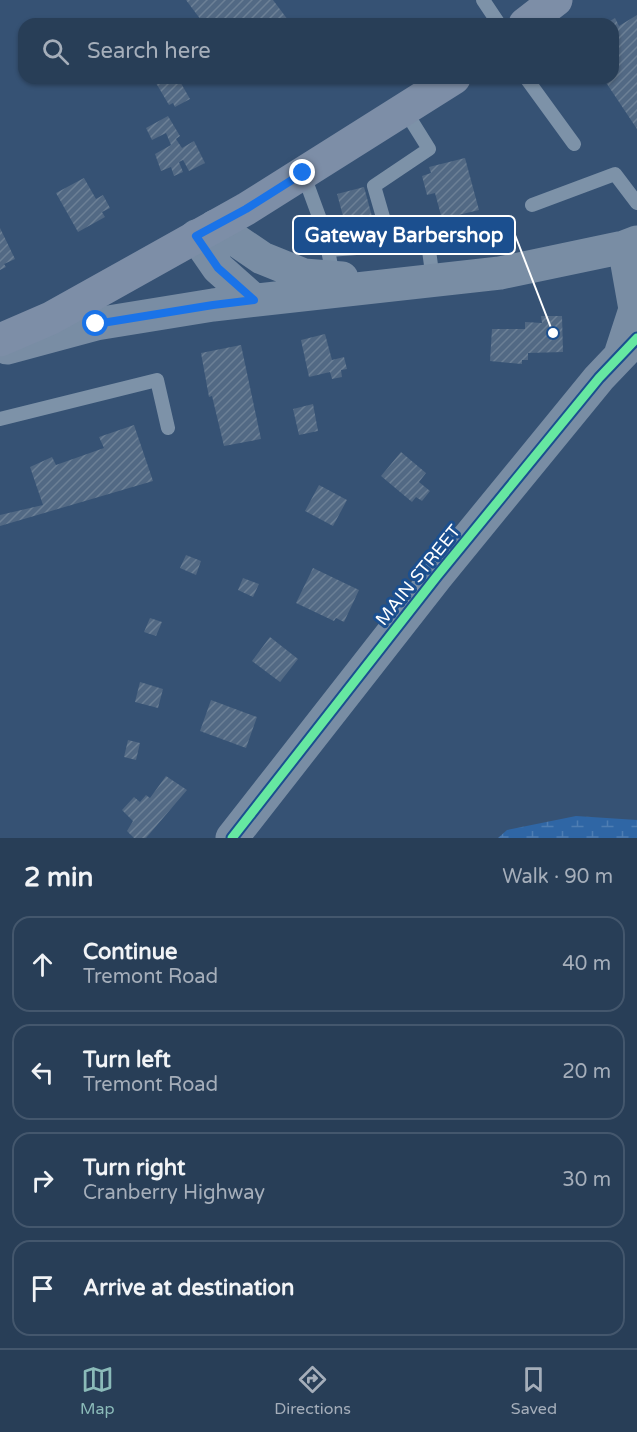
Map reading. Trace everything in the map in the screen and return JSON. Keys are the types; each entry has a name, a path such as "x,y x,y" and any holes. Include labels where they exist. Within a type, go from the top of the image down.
{"main road":[{"path":"533,18 556,0"},
{"path":"0,340 51,318 205,231 303,173 444,84"},
{"path":"205,231 262,258 304,274 330,263 400,284"},
{"path":"205,231 218,268 254,300"},
{"path":"0,350 96,324 213,305 500,273 631,245"},
{"name":"MAIN STREET","path":"232,838 437,576 599,378 628,346 635,309 631,245"}],"lane":[{"path":"483,0 495,18"},
{"path":"530,84 574,144"},
{"path":"391,245 374,186 429,149 404,109"},
{"path":"303,173 325,233 330,263 391,245 428,243 433,280"},
{"path":"532,205 615,174 637,203"},
{"path":"0,419 157,380 168,428"}],"green space":[{"path":"576,816 637,820 637,838 498,838 507,830"}],"building":[{"path":"186,0 273,0 286,18 200,18"},
{"path":"637,15 637,129 607,84 619,84 619,26"},
{"path":"157,84 181,84 190,99 175,107 173,103 169,105"},
{"path":"168,116 180,136 176,139 182,148 194,141 205,163 189,171 183,160 179,162 183,172 174,176 171,167 161,171 155,154 171,145 166,133 152,140 146,128"},
{"path":"465,158 479,210 442,219 435,193 427,195 422,176 431,173 429,167"},
{"path":"84,178 96,199 103,195 110,208 102,212 105,217 78,232 56,193"},
{"path":"364,187 376,231 349,238 337,194"},
{"path":"0,228 15,259 4,264 6,267 0,270"},
{"path":"541,316 562,316 563,352 528,353 528,360 522,360 522,364 490,361 492,329 525,329 525,322 542,323"},
{"path":"325,334 332,360 344,357 347,369 341,370 342,377 332,379 330,372 309,377 301,340"},
{"path":"241,345 261,439 224,446 212,396 209,397 201,353"},
{"path":"313,404 318,431 299,435 293,409"},
{"path":"134,425 153,481 0,526 0,515 43,505 30,467 52,457 56,465 104,448 99,437"},
{"path":"401,452 426,473 419,482 430,491 422,501 416,497 412,502 381,476"},
{"path":"319,485 347,500 333,526 305,511"},
{"path":"186,555 201,561 196,575 180,568"},
{"path":"313,568 359,590 344,622 336,618 334,621 296,603"},
{"path":"243,578 259,584 253,597 238,590"},
{"path":"150,618 162,622 156,636 144,632"},
{"path":"270,637 298,659 280,682 252,661"},
{"path":"140,682 163,689 158,708 135,702"},
{"path":"211,700 257,717 246,748 200,731"},
{"path":"128,740 140,743 136,760 124,757"},
{"path":"166,776 187,790 146,838 134,838 127,831 133,821 122,810 134,797 140,802 146,795 150,798"}],"cycle path":[{"path":"232,838 437,576 599,378 637,338"}],"place":[{"name":"Gateway Barbershop","path":"553,333"}],"route":[{"path":"96,324 254,300 218,268 196,236 246,209 303,173"}]}
